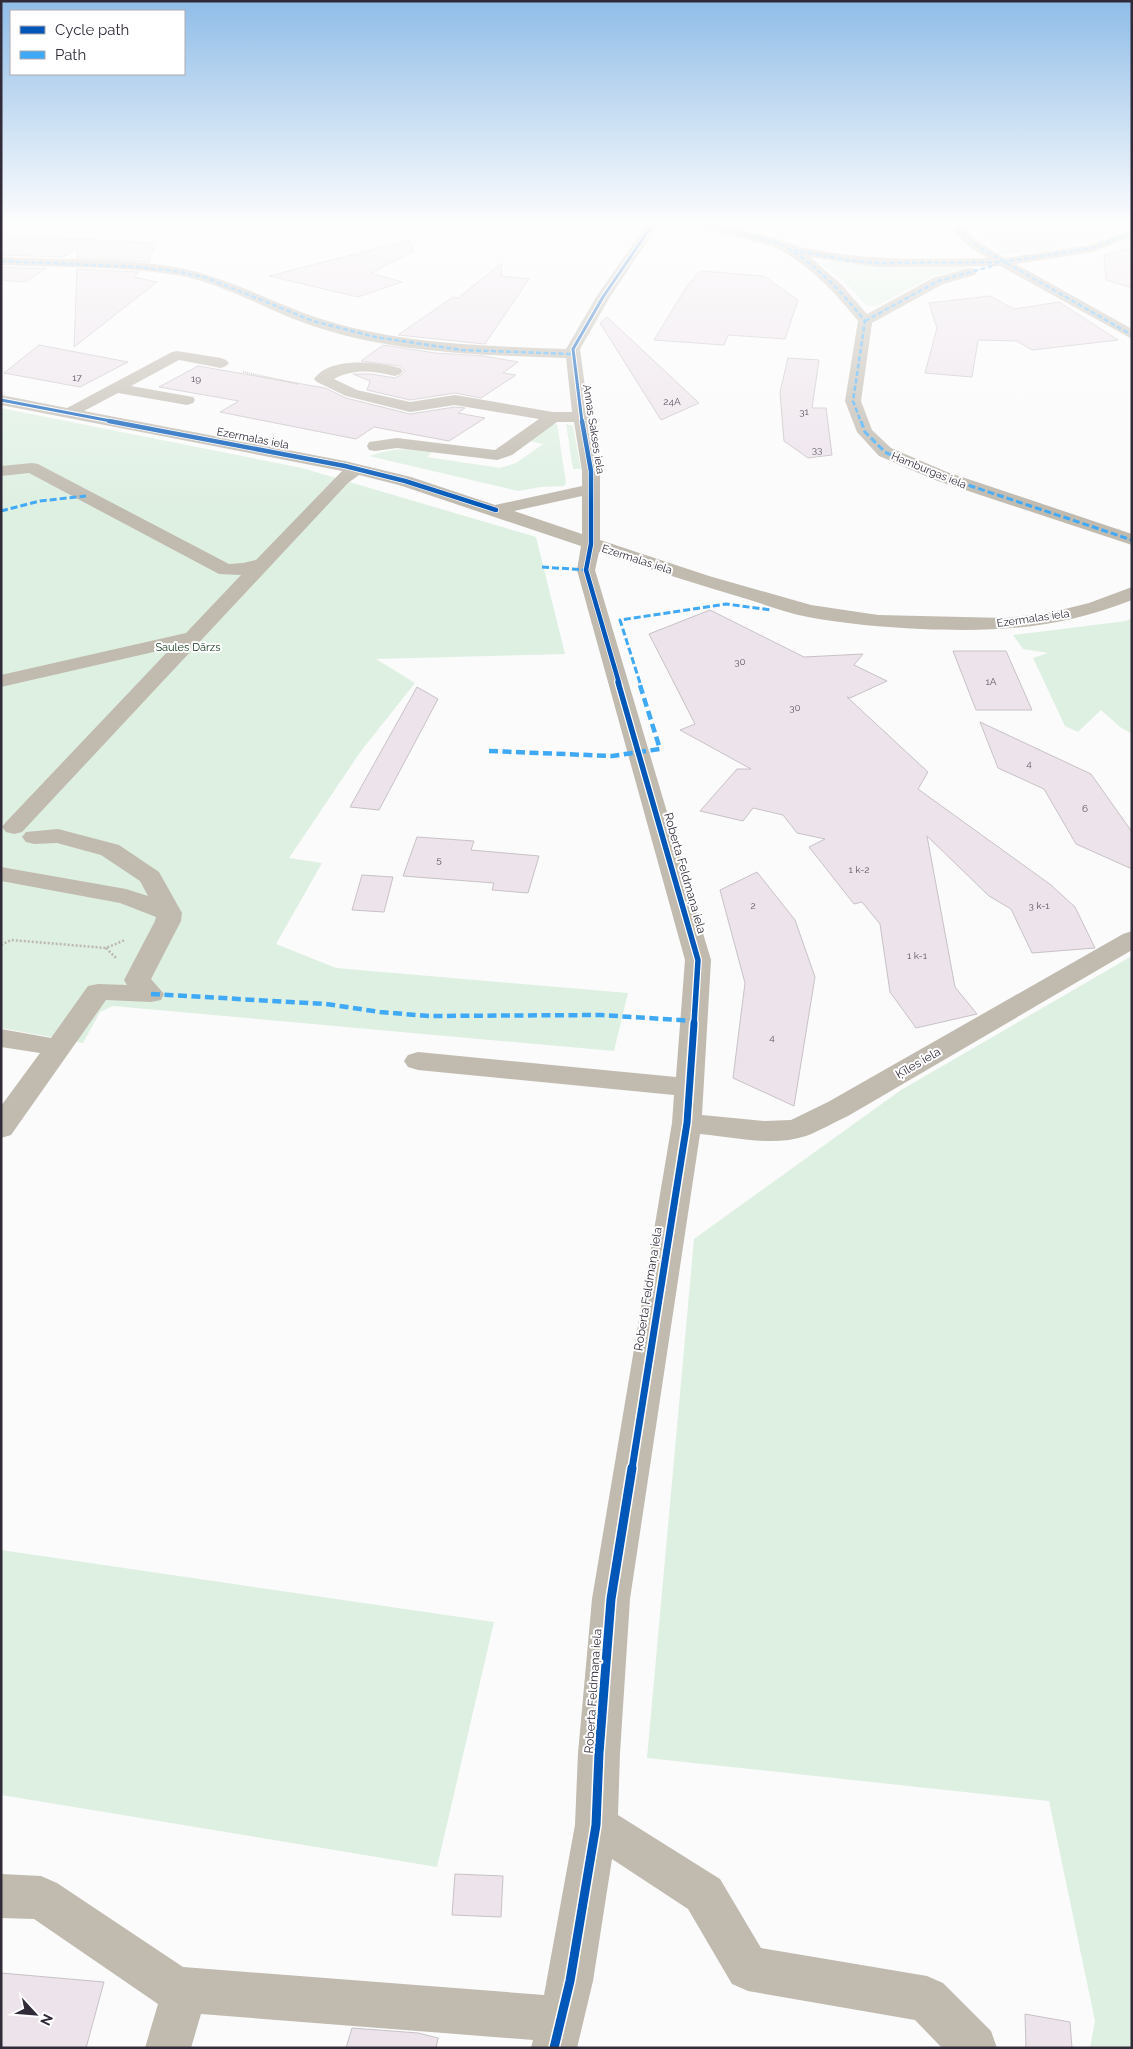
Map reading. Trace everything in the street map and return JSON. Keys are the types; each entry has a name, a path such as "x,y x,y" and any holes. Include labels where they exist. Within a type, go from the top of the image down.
{"street":[{"path":"302,317 375,337 462,350 573,354 573,349 592,317"},
{"path":"861,317 865,321 873,317"},
{"path":"1100,317 1132,335"},
{"name":"Hamburgas iela","path":"865,321 852,401 865,432 885,452 942,476 1132,540"},
{"name":"Annas Sakses iela","path":"573,354 581,417 591,471 591,544"},
{"path":"71,412 177,355 221,363"},
{"path":"394,370 354,366 338,369 322,379 352,393 410,407 455,400 553,417 581,417"},
{"path":"116,388 187,400"},
{"name":"Ezermalas iela","path":"1,400 71,412 406,481 708,582 810,611 878,621 1006,624 1054,618 1096,607 1132,593"},
{"path":"11,829 264,563 360,457 375,446 410,407"},
{"path":"375,446 397,443 497,455 506,451 553,417"},
{"path":"1,471 32,468 226,570 244,569 264,563"},
{"path":"496,510 592,490"},
{"name":"Roberta Feldmaņa iela","path":"557,2034 570,1981 596,1825 599,1753 611,1599 687,1123 698,960 586,570 591,544"},
{"path":"1,681 193,637"},
{"path":"1,869 9,868 27,859 37,848 11,829"},
{"path":"11,829 58,836 110,850 150,877 168,917"},
{"path":"1,874 126,897 168,917"},
{"path":"1,1128 98,992 151,994 137,980 168,917"},
{"name":"Ķīles iela","path":"687,1123 765,1131 796,1129 838,1109 1132,939"},
{"path":"1,1038 58,1048"},
{"path":"418,1061 689,1086"},
{"path":"596,1825 704,1894 748,1968 927,1998 974,2048"},
{"path":"1,1896 41,1898 176,1989 557,2034"},
{"path":"168,2048 185,1989"}],"path":[{"path":"236,370 307,386 352,393"},
{"path":"1,945 11,940 106,948 168,917"}],"green space":[{"name":"Saules Dārzs","path":"1,408 302,468 536,537 565,654 376,659 415,683 361,751 289,858 322,863 276,944 336,968 628,993 614,1051 113,1006 100,1012 83,1043 1,1028"},
{"path":"557,424 566,483 564,486 518,491 369,456 393,450 425,450 433,451 427,457 500,468 516,463 543,444 530,441 551,425"},
{"path":"566,424 573,426 581,469 573,469"},
{"path":"1132,618 1132,734 1120,727 1101,710 1078,732 1065,726 1033,658 1048,653 1023,649 1013,635 1126,621"},
{"path":"1132,956 1132,2048 1090,2048 1095,2021 1049,1801 647,1758 694,1239 901,1090"},
{"path":"1,1550 494,1622 437,1867 1,1795"}],"building":[{"path":"75,317 113,317 74,347"},
{"path":"425,317 504,317 485,344 398,335"},
{"path":"607,317 699,403 661,420 600,323"},
{"path":"668,317 792,317 785,339 728,335 724,345 654,340"},
{"path":"933,317 1082,317 1118,340 1032,350 1017,341 978,340 972,377 925,373 937,328"},
{"path":"39,345 128,362 80,387 4,373"},
{"path":"383,345 435,353 484,356 518,362 503,373 516,375 481,398 455,393 410,400 367,390 370,381 353,374 371,374 395,378 405,371 400,366 361,361"},
{"path":"788,358 819,360 812,408 826,408 832,455 808,458 784,441 780,392"},
{"path":"198,366 325,388 346,398 410,414 455,407 465,408 458,413 485,418 449,441 374,427 356,439 220,412 239,401 159,387"},
{"path":"710,610 804,657 863,654 854,665 887,681 850,698 847,697 928,772 918,789 1051,885 1075,907 1095,948 1032,953 1011,909 989,896 927,836 955,987 977,1014 916,1028 890,992 880,924 862,902 854,904 809,847 825,839 797,833 783,815 753,808 743,821 700,811 737,769 751,769 680,730 695,724 649,634"},
{"path":"953,651 1006,651 1032,710 976,710"},
{"path":"417,687 438,699 379,810 350,807"},
{"path":"980,722 1091,774 1132,832 1132,869 1076,844 1044,789 998,768"},
{"path":"417,837 474,841 471,850 539,856 528,893 492,890 494,883 403,876"},
{"path":"757,872 795,920 815,977 794,1106 733,1078 745,983 720,890"},
{"path":"362,875 393,877 384,912 352,910"},
{"path":"455,1874 503,1876 501,1917 452,1915"},
{"path":"1,1973 104,1982 86,2048 1,2048"},
{"path":"1025,2014 1070,2022 1072,2048 1026,2048"},
{"path":"352,2028 418,2033 438,2038 436,2048 346,2048"}],"marked path":[{"path":"302,317 375,337 462,350 573,354"},
{"path":"861,317 865,321 853,401 865,432 885,452 941,476 1132,540"},
{"path":"865,321 873,317"},
{"path":"1100,317 1132,335"},
{"path":"1,511 40,501 86,496"},
{"path":"542,567 586,570"},
{"path":"489,751 612,756 660,749 620,620 726,604 771,610"},
{"path":"151,994 326,1004 380,1012 429,1016 601,1015 694,1021"}],"cycle path":[{"path":"554,2048 570,1981 596,1825 599,1753 611,1599 687,1123 698,960 586,570 591,544 591,471 581,417 573,349 592,317"},
{"path":"1,400 345,466 405,481 496,510"}]}
